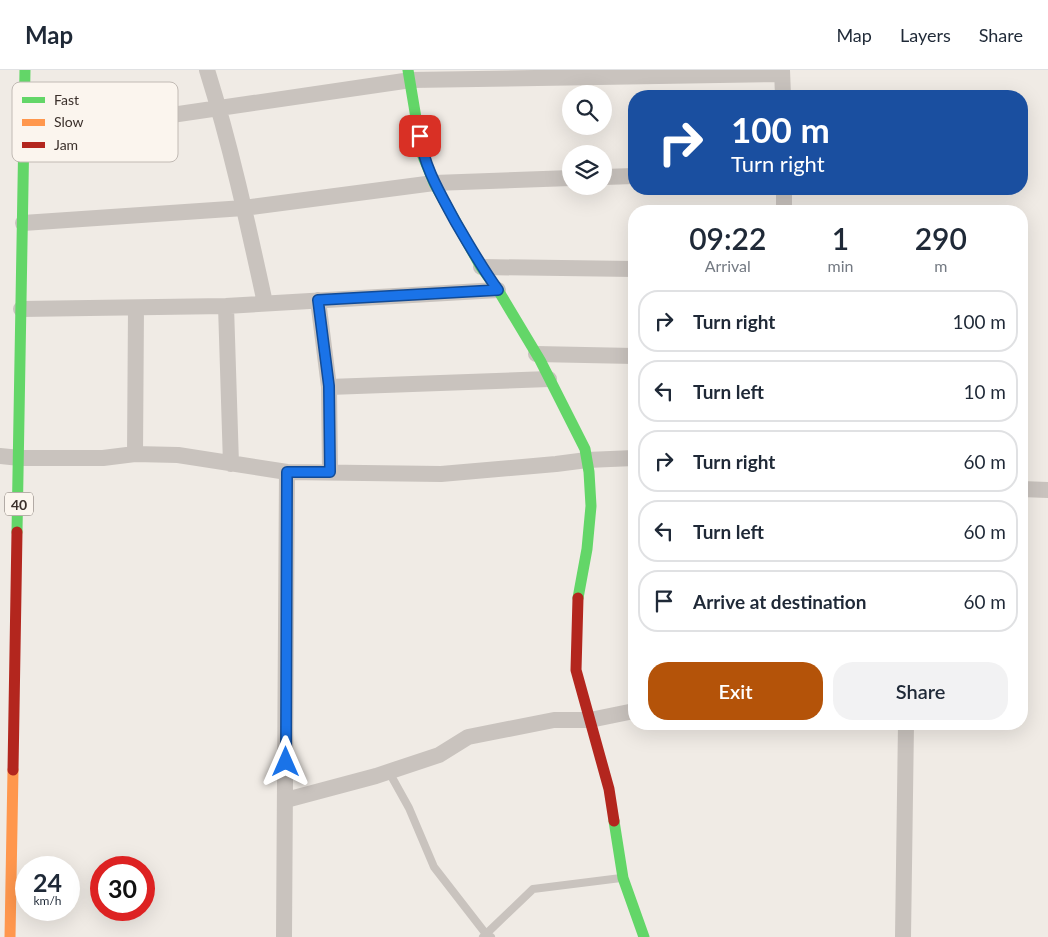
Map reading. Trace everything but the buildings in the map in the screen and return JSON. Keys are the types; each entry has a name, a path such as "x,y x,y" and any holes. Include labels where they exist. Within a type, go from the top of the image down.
{"street":[{"path":"207,70 219,108 244,208 265,303"},
{"path":"178,114 410,75 782,72 783,90"},
{"path":"410,75 422,154 434,183 481,267 498,290 536,354 585,449 590,472 590,529 577,602 576,670 609,788 624,878 644,937"},
{"name":"40","path":"10,937 20,458 24,162"},
{"path":"612,177 628,176"},
{"path":"23,223 244,208 434,183 562,178"},
{"path":"481,267 628,269"},
{"path":"21,309 226,306 498,290"},
{"path":"318,300 329,386 330,472"},
{"path":"226,306 231,464"},
{"path":"135,454 136,308"},
{"path":"536,354 628,356"},
{"path":"329,386 549,379"},
{"path":"0,456 20,458 103,458 135,454 178,455 287,472 441,474 587,460 628,458"},
{"path":"284,937 287,472"},
{"path":"1028,489 1048,490"},
{"path":"286,800 389,772 439,755 468,738 554,720 590,720 628,712"},
{"path":"903,937 906,730"}],"lane":[{"path":"389,772 409,808 434,867 487,936 533,889 624,878"}],"traffic: fast":[{"path":"25,70 25,82"},
{"path":"408,70 422,154 434,183 481,267 498,290 540,360 585,449 589,472 591,506 587,549 578,598"},
{"path":"17,532 23,162"},
{"path":"614,821 623,878 644,937"}],"traffic: slow":[{"path":"10,937 13,770"}],"traffic: jam":[{"path":"13,770 17,532"},
{"path":"578,598 576,670 609,789 614,821"}],"route":[{"path":"286,762 287,472 330,472 329,386 318,300 498,290 481,267 434,183 422,154 420,136"}]}
